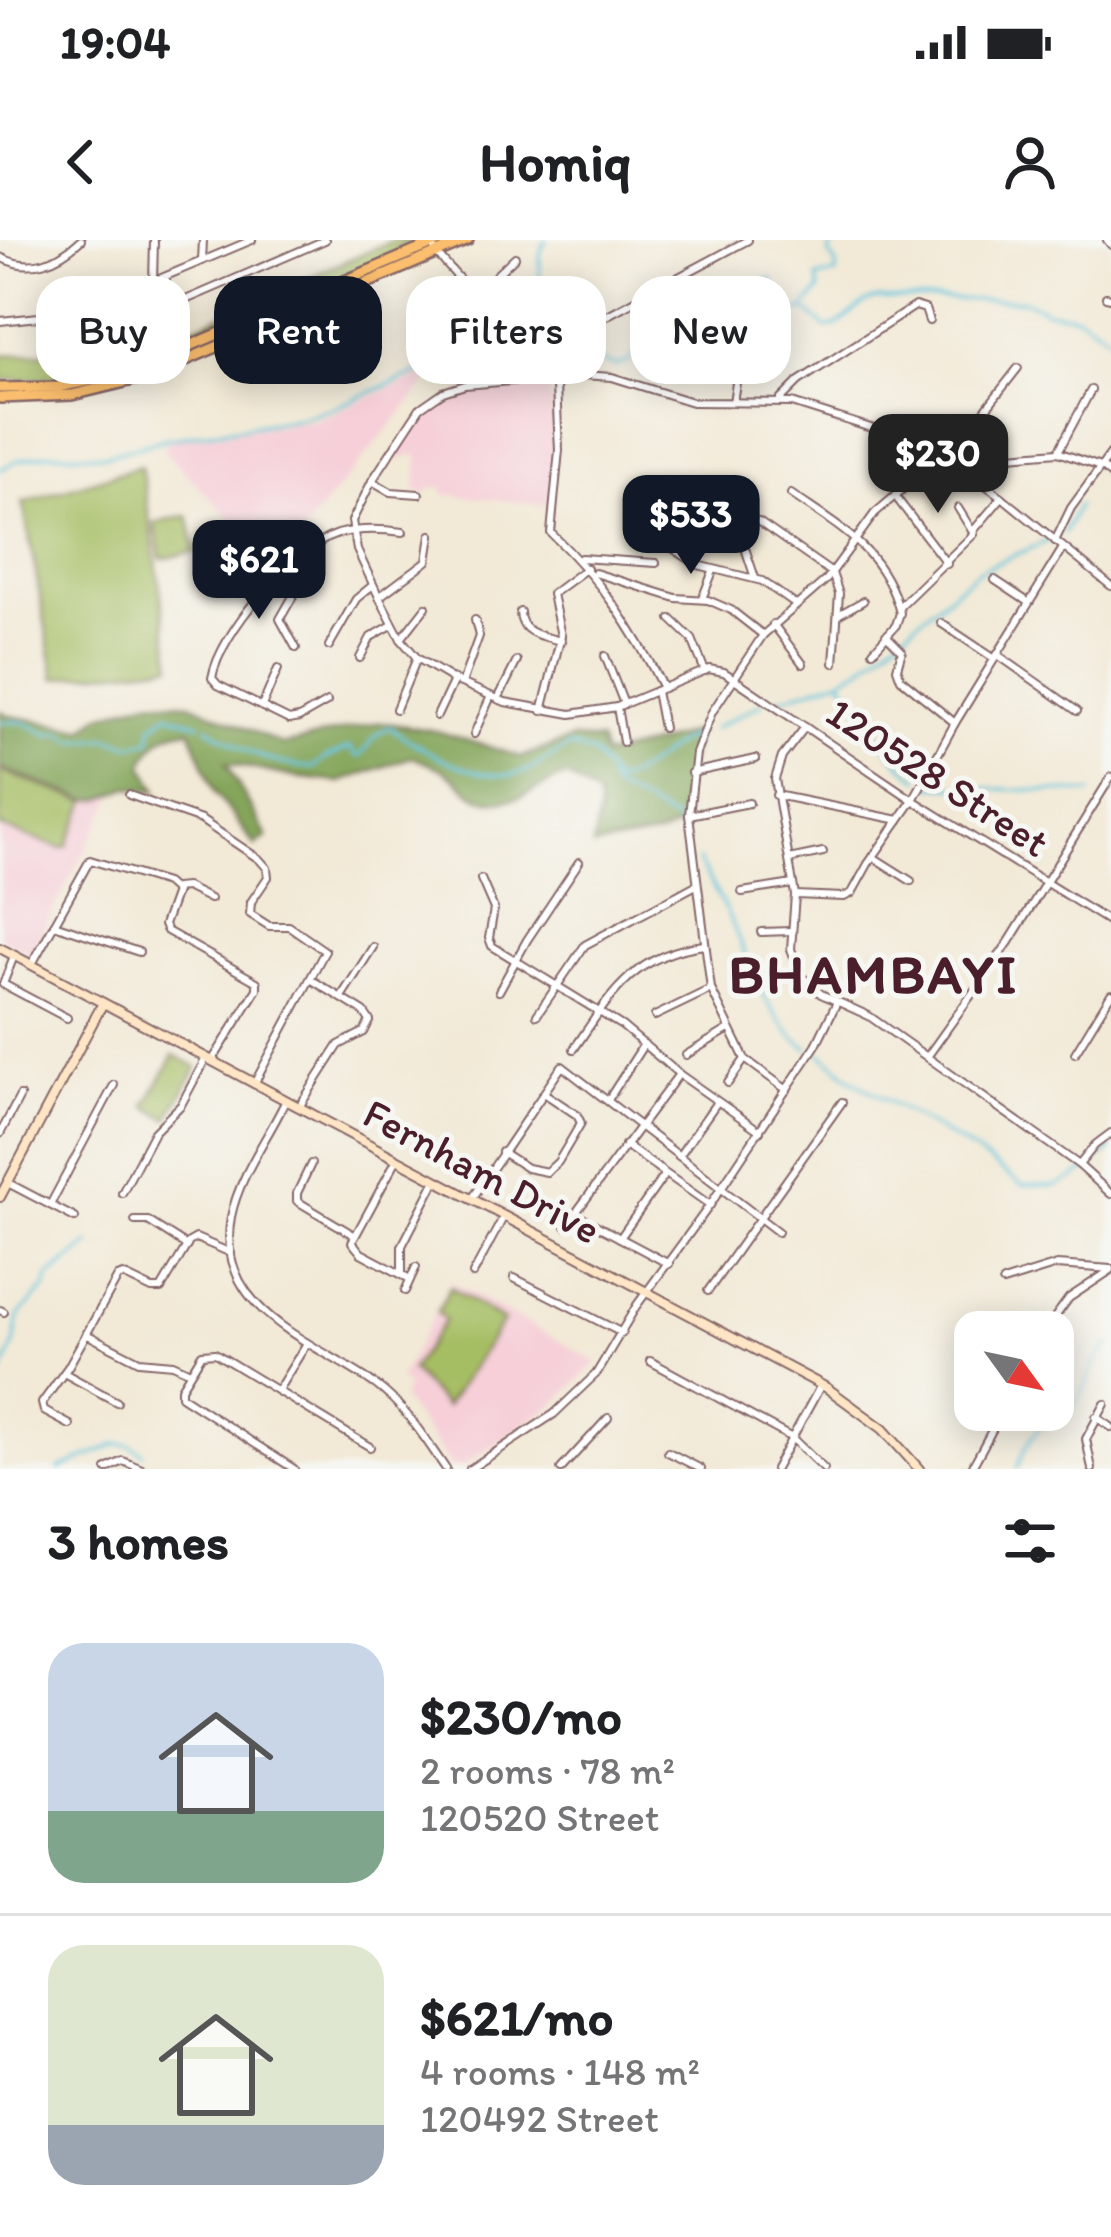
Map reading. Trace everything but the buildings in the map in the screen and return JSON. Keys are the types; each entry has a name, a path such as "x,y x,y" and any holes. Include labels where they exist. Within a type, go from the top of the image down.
{"main road":[{"path":"0,388 58,387 123,374 435,244 468,240"},
{"path":"0,398 72,395 146,377 435,244"}],"street":[{"path":"0,257 24,265 47,263 81,240"},
{"path":"202,261 203,240"},
{"path":"167,276 249,240"},
{"path":"190,298 325,240"},
{"path":"606,316 748,240"},
{"path":"153,276 154,241"},
{"path":"435,244 460,276"},
{"path":"494,276 515,256"},
{"path":"779,401 799,381 916,306 925,310 928,321"},
{"path":"0,321 36,319"},
{"path":"788,1090 745,1060 711,989 689,815 691,773 707,722 772,624 832,574 874,513 972,429 1018,368"},
{"path":"606,376 692,402 779,401 898,434 944,454 1111,586"},
{"path":"480,384 443,392 415,413 354,514 352,533 373,585 392,625 417,658 494,697 571,714 620,706 705,671 718,670 734,677"},
{"path":"553,384 560,415 551,533 590,570 638,639 660,690 663,728"},
{"path":"733,402 736,384"},
{"path":"1058,452 1091,390"},
{"path":"958,440 998,457 1058,452 1111,475"},
{"path":"1055,541 1071,508 1111,453"},
{"path":"372,481 391,492 419,494"},
{"path":"791,494 872,554 899,607 894,643 898,674 956,722"},
{"path":"895,496 947,564"},
{"path":"899,607 973,537 1001,496"},
{"path":"958,508 974,530"},
{"path":"759,522 832,574 839,589 834,663"},
{"path":"327,701 292,721 218,685 213,674 229,638 286,568 335,536 380,529 403,532"},
{"path":"644,529 698,565 755,578 796,605"},
{"path":"379,597 427,561 431,535"},
{"path":"744,545 755,578"},
{"path":"795,896 849,896 913,800 1063,548"},
{"path":"578,558 656,563"},
{"path":"286,568 300,584 280,619 296,648"},
{"path":"590,570 731,610 763,635"},
{"path":"542,711 561,641 552,594 590,570"},
{"path":"701,599 713,571"},
{"path":"995,580 1028,602"},
{"path":"328,646 352,605 373,585"},
{"path":"838,615 862,601"},
{"path":"401,639 426,607"},
{"path":"520,611 527,630 561,641"},
{"path":"671,619 689,635 705,671"},
{"path":"437,716 479,636 476,620"},
{"path":"941,623 1077,711"},
{"path":"772,624 803,664"},
{"path":"360,658 371,637 392,625"},
{"path":"873,651 894,643"},
{"path":"605,656 620,706 622,742"},
{"path":"396,709 417,658"},
{"path":"474,734 517,661"},
{"path":"262,706 278,669"},
{"name":"120528 Street","path":"734,677 913,800 1111,923"},
{"path":"806,727 778,765 776,795 795,896 791,931 797,969 807,984 869,1016 1111,1194"},
{"path":"691,773 756,759"},
{"path":"927,1057 1009,942 1111,777"},
{"path":"128,795 201,820 264,864 268,877 250,902 250,914 269,926 289,926 325,950 254,1084"},
{"path":"776,795 899,820"},
{"path":"689,815 749,803"},
{"path":"789,859 823,852"},
{"path":"873,857 911,881"},
{"path":"32,965 90,860 175,888 185,887 210,899"},
{"path":"499,991 579,862"},
{"path":"481,879 495,910 490,944 599,1011 760,1131"},
{"path":"742,892 793,884"},
{"path":"537,1015 593,939 696,885"},
{"path":"122,1192 154,1132 181,1105 257,989 257,982 167,931 164,925 175,888"},
{"path":"54,924 139,952"},
{"path":"761,932 791,931"},
{"path":"574,1048 625,978 675,952 704,945"},
{"path":"340,997 373,946"},
{"name":"Fernham Drive","path":"0,948 821,1385 866,1414 920,1469"},
{"path":"14,956 4,984 67,1018"},
{"path":"298,1107 342,1041 369,1026 368,1015 312,980"},
{"path":"655,1016 711,989"},
{"path":"1075,1053 1111,994"},
{"path":"470,1469 484,1465 577,1394 604,1364 646,1292 788,1090 826,1030 836,1002"},
{"path":"75,1218 3,1188 103,1004"},
{"path":"686,1055 728,1029"},
{"path":"608,1100 644,1044"},
{"path":"728,1083 745,1060"},
{"path":"472,1199 562,1066 778,1232"},
{"path":"566,1226 679,1074"},
{"path":"50,1205 114,1085"},
{"path":"502,1152 542,1172 554,1167 567,1149 580,1127 579,1119 543,1093"},
{"path":"0,1134 20,1096"},
{"path":"286,1100 235,1202 230,1253 239,1282 257,1307 389,1396 414,1422 446,1469"},
{"path":"680,1156 717,1102"},
{"path":"707,1291 842,1102"},
{"path":"1083,1169 1111,1132"},
{"path":"624,1144 710,1205"},
{"path":"397,1159 352,1242 410,1279"},
{"path":"311,1164 297,1201 354,1235"},
{"path":"620,1238 664,1174"},
{"path":"401,1274 402,1246 436,1180"},
{"path":"574,1214 669,1264"},
{"path":"473,1274 504,1216"},
{"path":"135,1221 148,1221 187,1246"},
{"path":"70,1425 41,1407 118,1277 161,1289 187,1246 200,1238 230,1253"},
{"path":"1003,1282 1057,1265 1111,1270"},
{"path":"405,1291 416,1267"},
{"path":"1059,1311 1069,1298 1111,1270"},
{"path":"514,1278 622,1333"},
{"path":"86,1334 140,1361 173,1364 190,1372"},
{"path":"278,1390 308,1343"},
{"path":"294,1469 181,1396 202,1354 208,1351 370,1447"},
{"path":"650,1361 792,1438 824,1469"},
{"path":"64,1373 117,1402"},
{"path":"775,1469 821,1385"},
{"path":"1093,1469 1086,1439 1105,1404"},
{"path":"561,1469 608,1418"},
{"path":"1096,1418 1111,1427"},
{"path":"971,1469 992,1431"},
{"path":"668,1451 701,1469"},
{"path":"107,1469 123,1461 142,1469"}],"shaded area":[{"path":"406,382 425,384 275,564 163,450 168,441 314,420"},
{"path":"548,388 555,426 548,505 443,494 443,488 416,491 418,454 389,462 414,424 456,394"},
{"path":"0,753 116,793 30,953 0,937"},
{"path":"451,1282 597,1362 554,1405 461,1467 451,1466 402,1399 407,1385 399,1380"}],"green space":[{"path":"394,240 413,240 344,276 311,276"},
{"path":"214,318 214,332 190,342 190,325"},
{"path":"36,353 36,378 0,380 0,355"},
{"path":"141,466 172,665 55,678 23,502"},
{"path":"188,515 196,552 161,559 154,523"},
{"path":"148,700 191,703 283,745 380,722 437,731 521,757 573,739 599,741 604,756 696,731 682,787 683,824 661,835 593,847 599,807 596,796 567,776 521,797 491,801 476,796 439,768 411,757 340,782 226,763 267,837 255,846 215,792 190,729 161,739 147,756 143,765 158,791 129,787 87,800 0,768 0,711 84,729 99,716"},
{"path":"0,771 87,802 67,846 0,827"},
{"path":"174,1055 197,1067 168,1119 146,1106"},
{"path":"450,1287 503,1321 445,1407 411,1370 445,1320 437,1312"}],"waterway":[{"path":"540,276 546,240"},
{"path":"0,470 51,453 107,455 165,439 295,419 436,365 513,352 582,351 614,366 629,362 639,348 667,332 746,311 762,282 772,279 776,293 772,310 778,318 804,309 819,291 817,278 836,274 836,263 829,254 833,240"},
{"path":"804,309 827,328 878,299 1024,300 1046,311 1078,316 1111,337"},
{"path":"1064,533 1078,505"},
{"path":"775,700 841,679 862,667 978,571 1050,540"},
{"path":"841,679 888,748 919,778"},
{"path":"713,729 762,703"},
{"path":"0,722 23,722 74,741 108,738 131,745 150,740 152,726 168,714 200,724"},
{"path":"207,727 257,755 313,768 349,748 358,757 389,727 456,765 493,775 529,770 570,746 593,754 614,782 636,774 697,734"},
{"path":"608,780 614,788 677,822 686,838"},
{"path":"930,786 1091,793"},
{"path":"698,860 772,1010 808,1048"},
{"path":"819,1052 854,1081 1022,1185 1056,1186 1076,1177 1111,1149"},
{"path":"0,1379 19,1316 47,1286 49,1277 91,1243"},
{"path":"1017,1469 1044,1424 1070,1412 1111,1344"},
{"path":"59,1469 117,1444 143,1453"}],"district":[{"name":"BHAMBAYI","path":"874,974"}]}
